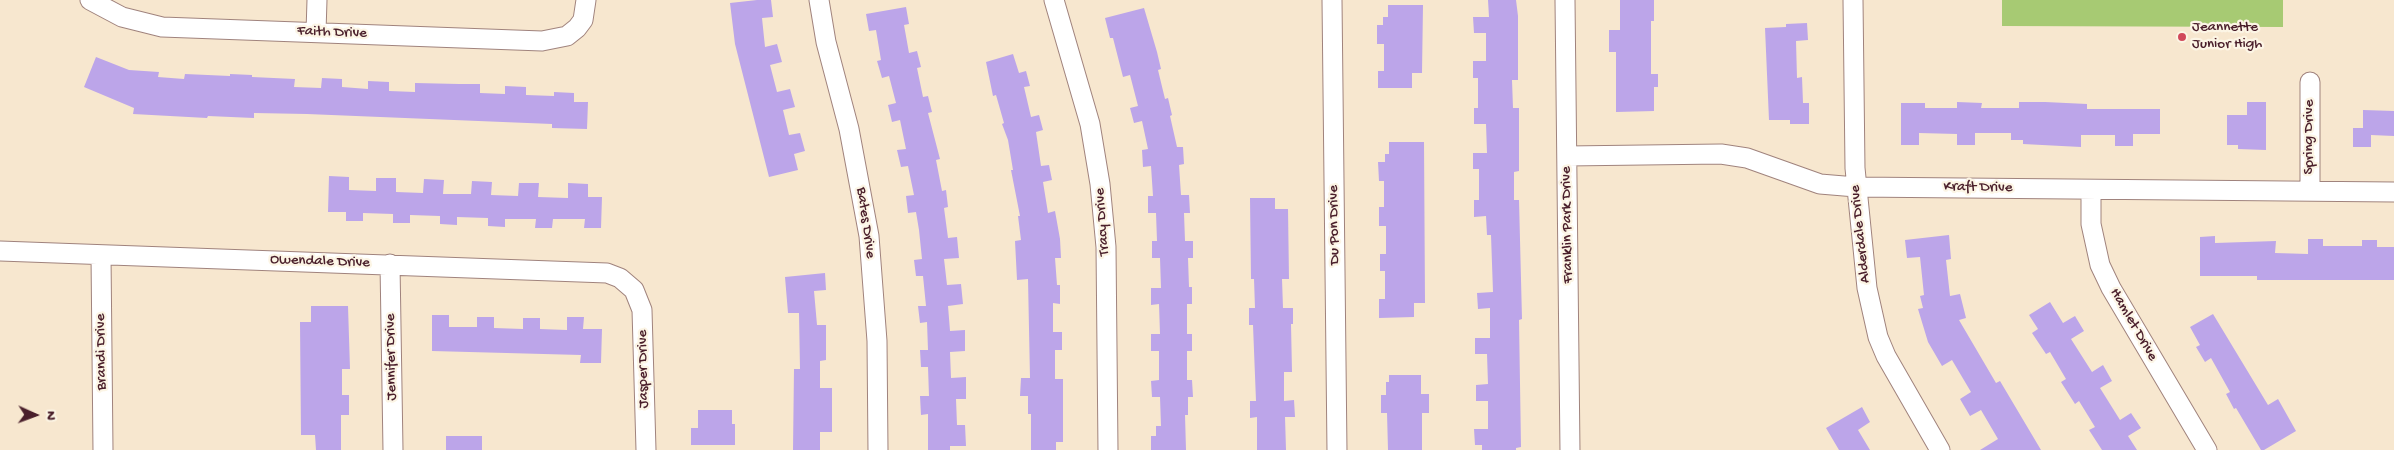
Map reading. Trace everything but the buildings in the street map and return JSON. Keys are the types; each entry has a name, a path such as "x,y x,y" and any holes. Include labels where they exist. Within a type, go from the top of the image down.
{"street":[{"name":"Faith Drive","path":"90,0 122,17 162,27 542,41 567,36 577,28 583,20 586,0"},
{"path":"316,32 317,0"},
{"name":"Bates Drive","path":"819,0 826,42 852,148 868,236 877,341 878,450"},
{"name":"Tracy Drive","path":"1054,0 1084,101 1100,184 1106,247 1108,450"},
{"name":"Du Pon Drive","path":"1332,0 1337,450"},
{"name":"Franklin Park Drive","path":"1566,0 1570,450"},
{"name":"Alderdale Drive","path":"1853,0 1856,187 1867,288 1878,337 1895,375 1940,450"},
{"name":"Spring Drive","path":"2310,82 2310,191"},
{"name":"Kraft Drive","path":"1567,156 1721,154 1747,158 1820,184 1856,187 2394,192"},
{"name":"Hamlet Drive","path":"2091,190 2091,224 2100,265 2111,288 2207,450"},
{"name":"Owendale Drive","path":"0,251 390,264 607,274 620,278 634,290"},
{"name":"Brandi Drive","path":"100,254 103,450"},
{"name":"Jennifer Drive","path":"390,264 393,450"},
{"name":"Jasper Drive","path":"634,290 639,298 644,321 646,450"}],"green space":[{"path":"2002,0 2283,0 2283,27 2002,26"}],"place":[{"name":"Jeannette Junior High","path":"2182,37"}]}
